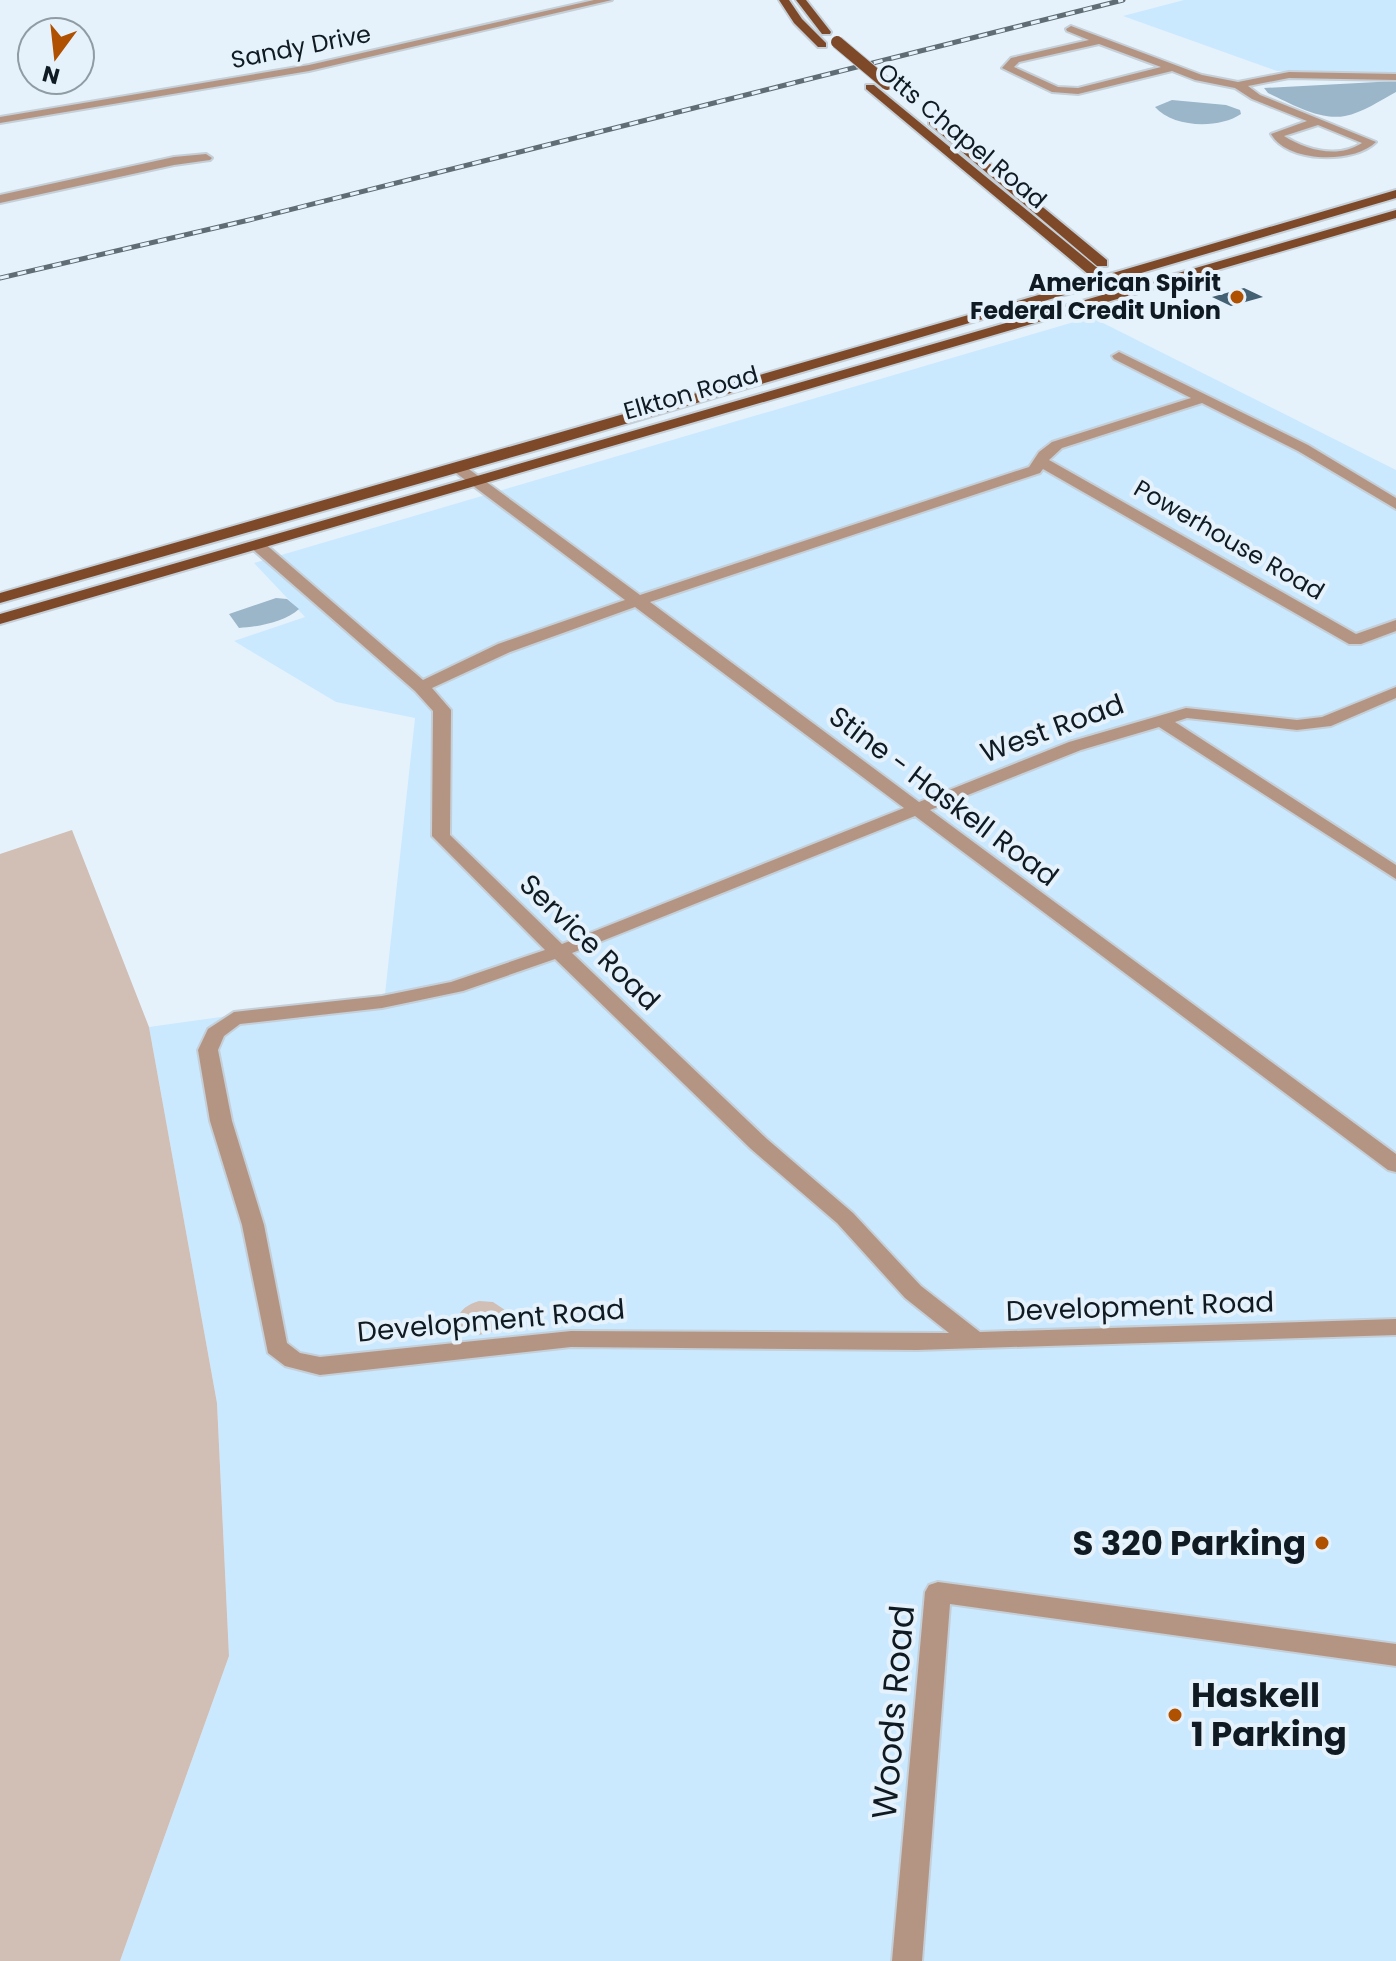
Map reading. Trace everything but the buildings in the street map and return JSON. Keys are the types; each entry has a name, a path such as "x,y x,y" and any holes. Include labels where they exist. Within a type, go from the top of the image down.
{"main road":[{"name":"Otts Chapel Road","path":"784,0 798,21 822,45 1067,252 1110,278 1139,289"},
{"name":"Otts Chapel Road","path":"801,0 812,17 837,42 1089,252 1122,294"},
{"name":"Elkton Road","path":"0,598 461,470 753,380 1396,194"},
{"name":"Elkton Road","path":"0,619 1396,214"},
{"path":"1041,298 1073,277 1067,252"},
{"path":"1089,252 1128,261 1185,255"}],"street":[{"name":"Sandy Drive","path":"0,120 317,66 607,0"},
{"path":"1071,29 1214,82 1238,85 1289,75 1396,77"},
{"path":"1101,40 1015,60 1007,68 1056,90 1078,91 1172,68"},
{"path":"1238,85 1256,97 1370,142 1363,149 1339,155 1320,154 1279,138 1277,134 1317,122"},
{"path":"0,199 174,161 206,158"},
{"path":"1119,356 1315,454 1396,504"},
{"path":"421,687 504,648 1035,470 1044,455 1057,445 1204,398"},
{"name":"Powerhouse Road","path":"1042,462 1355,640 1396,625"},
{"name":"Stine - Haskell Road","path":"461,470 1396,1165"},
{"name":"Service Road","path":"257,545 421,687 442,710 441,836 759,1144 845,1218 913,1292 976,1341"},
{"name":"West Road","path":"558,952 1075,746 1186,713 1297,725 1325,722 1396,692"},
{"path":"1161,720 1396,873"},
{"name":"Development Road","path":"558,952 456,987 382,1002 234,1018 215,1033 208,1050 221,1121 253,1225 276,1347 293,1360 320,1366 571,1339 976,1341 1396,1327"},
{"name":"Woods Road","path":"907,1961 938,1592 1396,1655"}],"shaded area":[{"path":"1184,0 1396,0 1396,72 1277,71 1123,16"},
{"path":"1396,81 1396,92 1358,112 1335,117 1305,110 1268,93 1264,88"},
{"path":"1172,100 1226,105 1240,110 1241,114 1209,124 1184,122 1163,114 1155,107"},
{"path":"1091,317 1396,470 1396,1961 120,1961 229,1656 217,1403 149,1027 385,994 415,718 336,702 234,641 305,617 254,563"},
{"path":"276,598 287,599 299,609 279,620 239,628 229,614"},
{"path":"72,830 149,1027 217,1403 229,1656 120,1961 0,1961 0,854"},
{"path":"479,1301 493,1302 505,1310 507,1319 500,1330 479,1335 461,1328 460,1314 465,1307"}],"railway":[{"path":"0,278 249,220 1123,0"}],"place":[{"name":"American Spirit Federal Credit Union","path":"1237,297"},
{"name":"S 320 Parking","path":"1322,1543"},
{"name":"Haskell 1 Parking","path":"1175,1715"}]}
